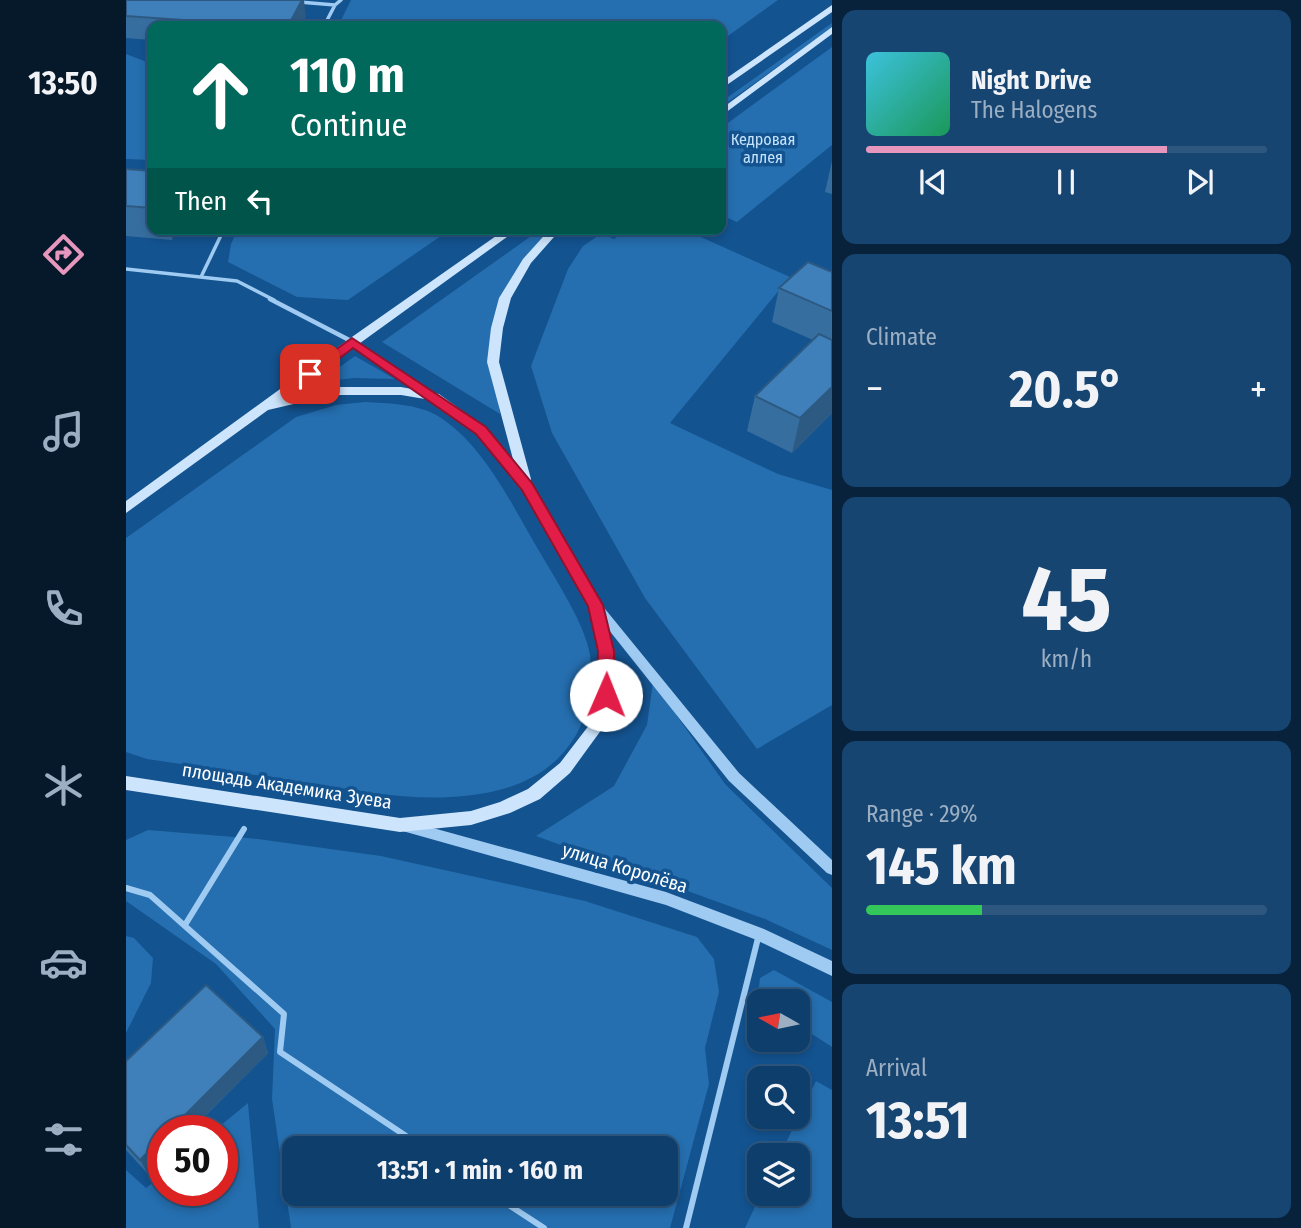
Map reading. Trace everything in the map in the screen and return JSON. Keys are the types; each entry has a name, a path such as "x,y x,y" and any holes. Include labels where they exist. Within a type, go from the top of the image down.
{"main road":[{"path":"726,82 832,8"},
{"path":"726,109 832,30"},
{"path":"268,406 352,342 504,235"},
{"path":"527,487 493,362 496,328 505,299 527,261 551,235"},
{"name":"площадь Академика Зуева","path":"126,509 268,406 332,391 401,391 435,397 481,430 527,487 596,605 606,651 606,695 600,722 583,748 534,794 504,808 471,818 400,825 126,783"}],"street":[{"path":"596,605 734,777 832,869"},
{"name":"улица Королёва","path":"400,825 666,899 760,934 832,969"}],"lane":[{"path":"327,21 335,5 341,0"},
{"path":"295,2 335,5"},
{"path":"201,277 221,235"},
{"path":"126,269 237,281 352,342 435,397"},
{"path":"185,925 244,829"},
{"path":"126,888 150,895 284,1014 280,1052 406,1136"},
{"path":"686,1228 760,934"},
{"path":"510,1206 544,1228"}],"green space":[{"path":"351,0 778,0 726,37 726,21 340,21"},
{"path":"832,23 832,28 726,103 726,98"},
{"name":"Кедровая аллея","path":"832,47 832,145 737,222 726,217 726,124"},
{"path":"126,54 147,62 147,160 126,159"},
{"path":"235,235 442,235 348,300 297,297 228,262"},
{"path":"533,235 545,235 532,249 512,280 491,349 500,414 382,342"},
{"path":"600,235 614,239 619,235 696,235 790,277 670,423 778,474 832,490 832,705 757,749 645,598 552,433 531,366 568,269 583,246"},
{"path":"355,356 395,379 354,378 319,382"},
{"path":"365,402 412,407 438,416 467,440 502,487 565,595 587,641 591,679 588,702 582,723 572,742 542,772 522,782 499,790 451,797 357,791 147,759 126,752 126,538 296,417 336,405"},
{"path":"653,682 725,784 832,888 832,950 765,919 536,836 614,786 647,725"},
{"path":"148,830 258,839 381,856 585,901 697,937 714,959 719,992 705,1048 709,1084 678,1198 678,1136 282,1136 282,1167 272,1099 275,1029 216,964 126,901 126,840"},
{"path":"126,936 134,938 153,958 151,983 126,1033"},
{"path":"774,970 808,989 759,989 760,978"},
{"path":"810,990 832,1002 832,1047 810,1033"},
{"path":"816,1081 832,1090 832,1228 745,1228 755,1206 810,1206 810,1143 786,1143 793,1129 810,1129 810,1093"},
{"path":"248,1103 259,1228 126,1228 126,1170 147,1187 147,1206 238,1206 238,1115 233,1115"},
{"path":"288,1206 676,1206 670,1228 291,1228"}],"building":[{"path":"126,0 302,0 291,21 198,21 126,16"},
{"path":"126,169 147,171 147,208 126,206"},
{"path":"808,262 832,272 832,311 779,288"},
{"path":"819,334 832,340 832,387 800,418 755,396"},
{"path":"206,985 263,1037 185,1115 147,1115 147,1153 140,1160 126,1145 126,1061"}],"route":[{"path":"310,374 352,342 481,430 527,487 596,605 606,651 606,695"}]}
